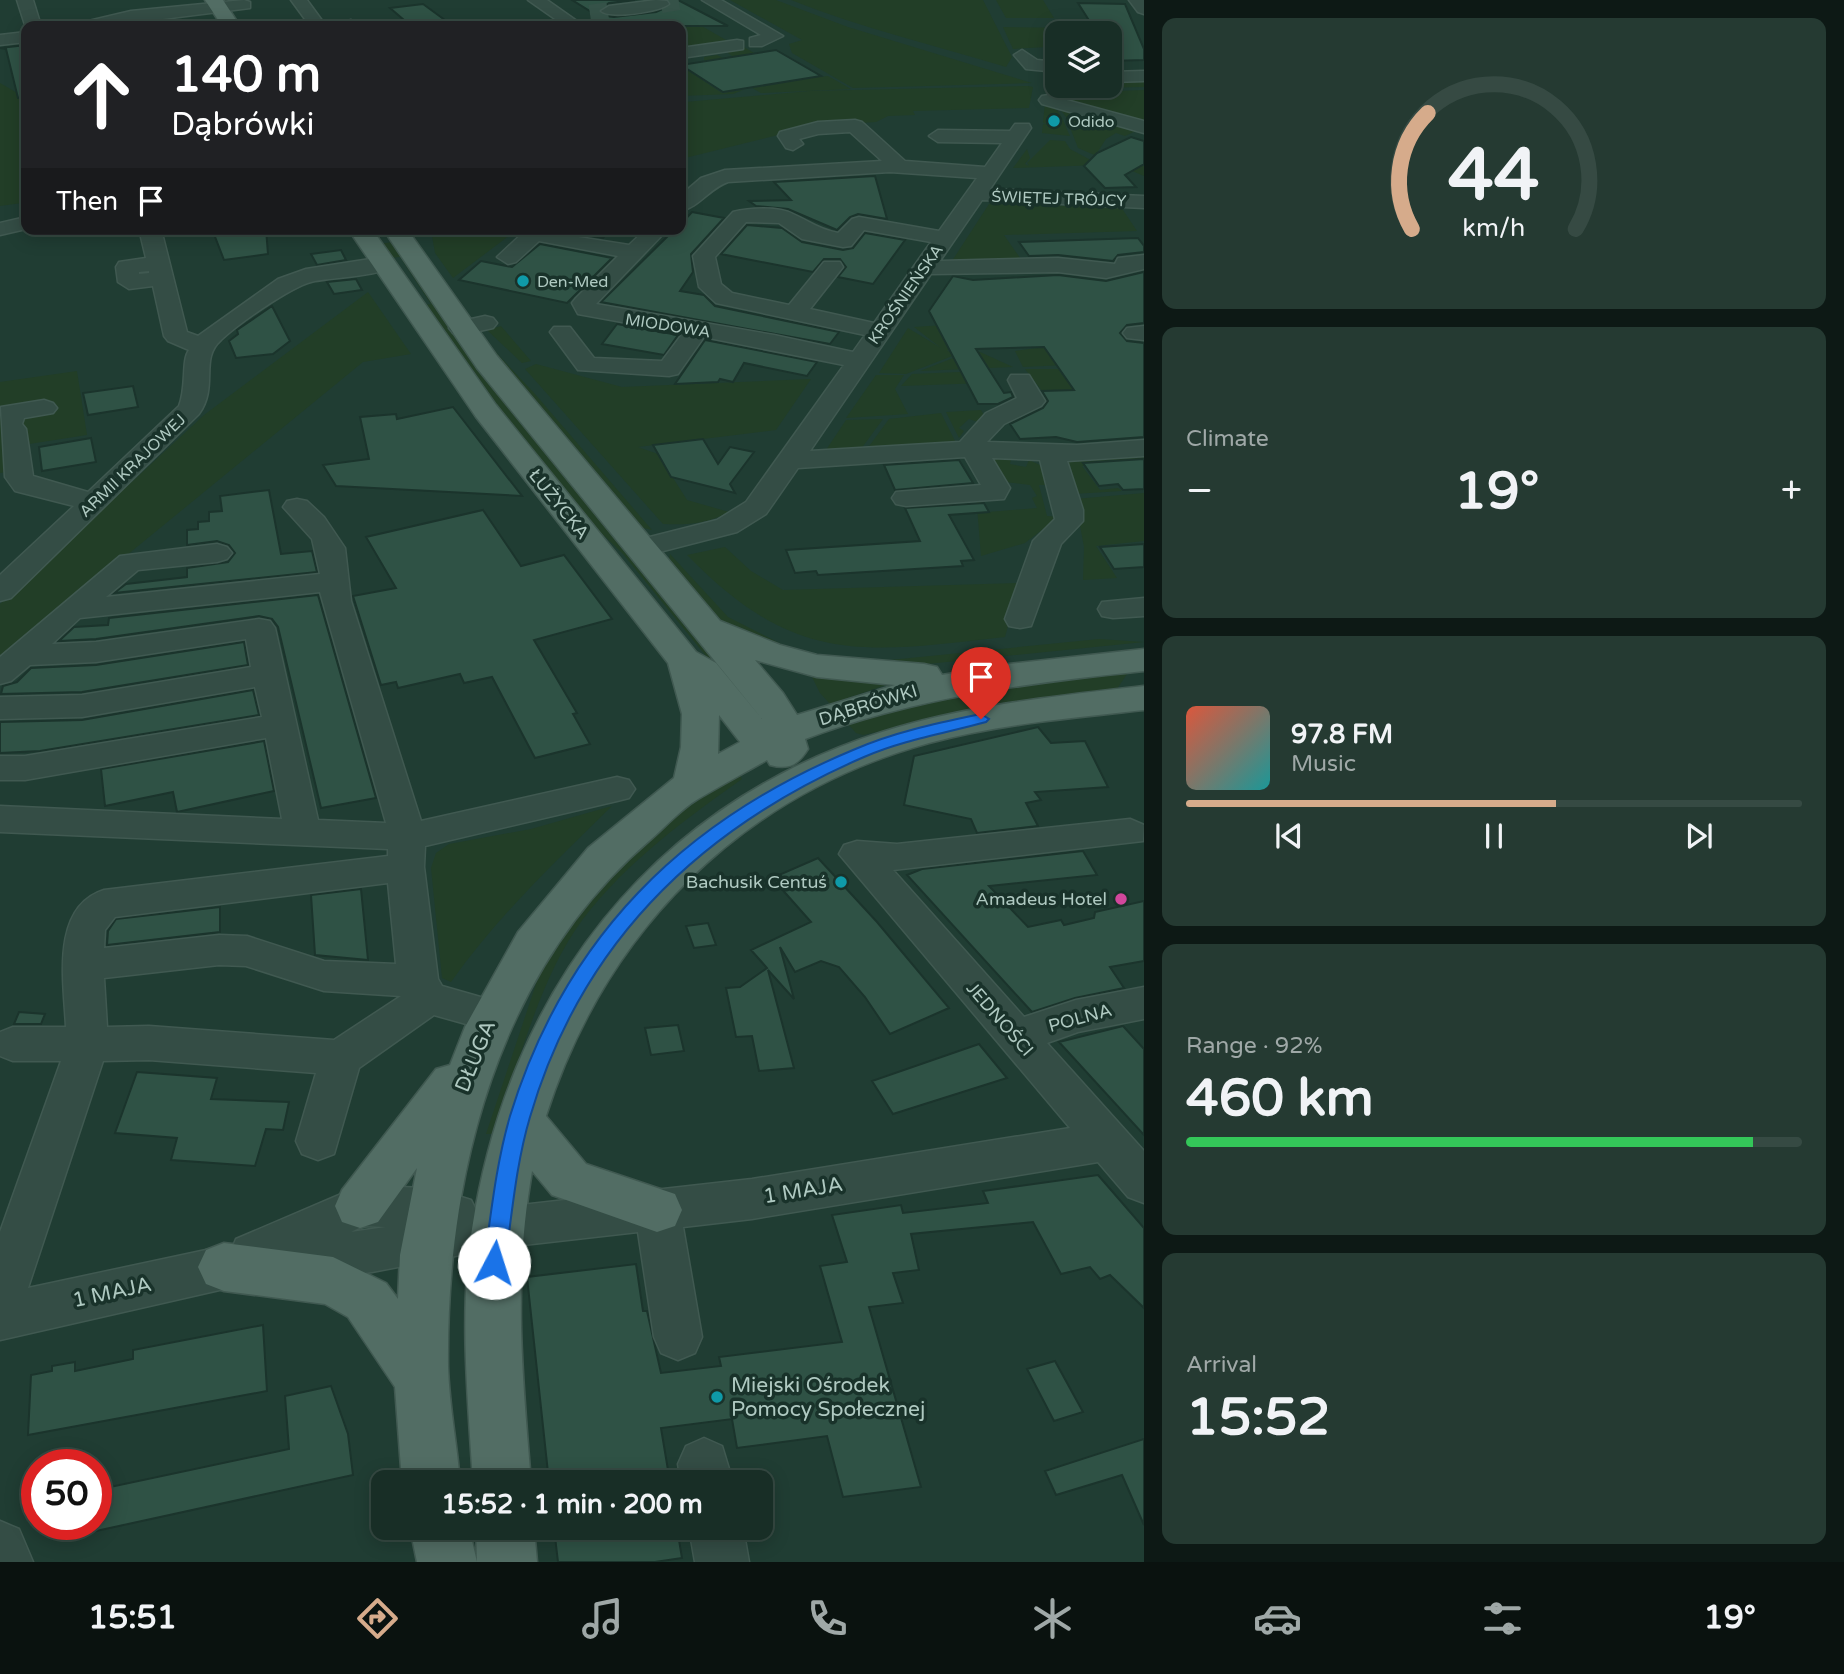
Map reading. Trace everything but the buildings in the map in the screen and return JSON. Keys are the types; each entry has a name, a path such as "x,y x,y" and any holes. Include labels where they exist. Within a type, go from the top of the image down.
{"main road":[{"path":"217,4 228,21"},
{"name":"ŁUŻYCKA","path":"363,235 385,267 425,301 473,325 574,470 769,701 779,742"},
{"name":"ŁUŻYCKA","path":"401,238 425,301 494,422 684,660 703,671 779,742"},
{"path":"705,624 744,645 800,664 853,674 982,677"},
{"path":"684,660 688,681 699,704 700,736 696,769 689,788"},
{"name":"DĄBRÓWKI","path":"779,742 893,696 982,677 1144,660"},
{"path":"501,1470 493,1321 497,1227 519,1118 549,1038 574,991 618,926 690,852 727,823 772,795 860,752 929,731 998,716 1143,697"},
{"path":"772,795 779,742 832,754 860,752"},
{"name":"DŁUGA","path":"430,1470 420,1376 429,1224 449,1125 483,1032 521,962 587,874 651,814 689,788 779,742"},
{"path":"360,1206 483,1032"},
{"path":"519,1118 569,1180 657,1210"},
{"path":"224,1267 333,1281 367,1300 420,1376"},
{"path":"442,1540 447,1562"},
{"path":"506,1540 507,1562"}],"street":[{"path":"25,0 31,21"},
{"path":"299,0 314,21"},
{"path":"536,0 568,21"},
{"path":"710,0 775,36 756,42"},
{"path":"1137,0 1144,9"},
{"path":"108,21 217,4 245,7"},
{"path":"609,11 661,4"},
{"path":"572,21 590,14"},
{"path":"0,40 21,38"},
{"path":"686,52 737,45"},
{"path":"1022,55 1032,65 1045,71"},
{"path":"1122,64 1144,63"},
{"path":"1122,77 1144,76"},
{"path":"1048,100 1144,127"},
{"path":"793,144 787,136 818,128 855,126 899,166"},
{"name":"KROŚNIEŃSKA","path":"640,548 712,531 743,520 756,508 1019,133 938,136"},
{"path":"686,200 697,189 725,176 839,167 899,166 989,173"},
{"name":"ŚWIĘTEJ TRÓJCY","path":"975,194 1141,202"},
{"path":"784,217 810,234 843,241 861,219 906,209"},
{"path":"809,211 784,217 740,216 704,256 710,287 724,298 879,331"},
{"path":"836,214 943,238"},
{"path":"0,229 21,224"},
{"path":"151,235 176,336 201,346 286,284 306,276 385,267"},
{"path":"508,257 533,235"},
{"path":"539,235 635,253"},
{"name":"MIODOWA","path":"652,235 584,303 586,309 774,342 859,361"},
{"path":"922,268 1057,265 1109,271 1123,269 1126,263 1144,262"},
{"path":"795,313 832,267"},
{"path":"562,332 587,365 668,369 697,330"},
{"name":"ARMII KRAJOWEJ","path":"2,587 190,409 198,390 196,362 201,346"},
{"path":"906,498 994,493 996,488 972,450 976,434 988,422 1032,401 1020,380"},
{"path":"44,408 10,412 6,426 19,477 25,485 93,502"},
{"path":"789,460 972,450 1051,453 1144,448"},
{"path":"1020,619 1048,541 1069,521 1069,510 1051,453"},
{"path":"297,508 324,532 335,561 336,601 407,852 423,989"},
{"path":"11,665 71,610 130,562 217,553"},
{"path":"71,610 335,581"},
{"path":"1113,609 1144,607"},
{"path":"11,665 260,628 303,832"},
{"path":"0,708 82,706 269,674"},
{"path":"0,768 25,768 280,725"},
{"path":"0,1299 88,1044 84,965 86,927 104,904 407,852 617,789"},
{"path":"0,819 303,832 407,852"},
{"name":"JEDNOŚCI","path":"1130,832 897,857 857,854 1144,1183"},
{"path":"84,965 219,950 247,951 324,976 423,989 483,1032"},
{"path":"318,1141 341,1058 423,989"},
{"name":"POLNA","path":"1016,1037 1076,1016 1144,1003"},
{"path":"13,1044 149,1043 341,1058"},
{"name":"1 MAJA","path":"224,1267 360,1206 429,1224 497,1227 752,1199 1108,1141"},
{"path":"657,1210 678,1337"},
{"name":"1 MAJA","path":"0,1317 224,1267 372,1251 429,1224"},
{"path":"718,1540 722,1562"},
{"path":"0,1548 6,1562"}],"green space":[{"path":"730,0 776,0 848,27 1032,83 853,88 792,53 789,44 802,40"},
{"path":"791,0 983,0 1012,57 1006,67 871,28"},
{"path":"996,0 1043,0 1054,18 1006,18"},
{"path":"665,5 735,44 688,51 686,21 637,21 623,13"},
{"path":"1003,27 1045,27 1045,47 1013,49"},
{"path":"742,46 800,79 828,76 851,89 761,93 704,60 704,57 717,55 723,58 732,56 727,52"},
{"path":"686,69 722,93 743,90 733,94 686,96"},
{"path":"1144,82 1144,87 1122,87 1122,83"},
{"path":"0,83 21,95 21,203 0,206"},
{"path":"1033,87 1029,108 913,111 915,115 888,116 876,122 814,126 686,158 686,102 810,91"},
{"path":"1144,90 1144,126 1056,100 1122,98 1122,91"},
{"path":"1054,101 1138,130 1125,136 1116,133 1106,139 1097,153 1144,166 1144,176 1078,148 1066,117"},
{"path":"1045,103 1058,112 1070,136 1042,133 1043,124 1059,125 1059,119 1049,118 1049,124 1043,123"},
{"path":"1050,140 1065,141 1070,149 1100,165 1013,168 1027,149 1030,158 1025,164 1029,166 1027,163"},
{"path":"989,204 1121,207 1137,231 1004,235 1023,262 950,264"},
{"path":"432,235 510,235 453,278 435,253"},
{"path":"393,242 752,702 745,704 623,554 568,501 421,306 431,304 400,257 389,258 379,244"},
{"path":"368,292 411,354 363,362 0,659 0,604 204,415"},
{"path":"501,326 531,361 522,363 487,330"},
{"path":"1027,326 1064,365 1023,367 1015,351 1045,347 949,349 947,351 960,353 906,374 879,373 908,328 941,348 914,327"},
{"path":"477,332 535,394 652,530 635,526"},
{"path":"980,352 1013,367 920,371 966,353"},
{"path":"536,364 622,387 811,379 776,430 638,447 658,454 687,500 729,512 697,523 663,524 525,369"},
{"path":"1025,369 1058,369 1075,392 1068,400 1062,390 1042,391"},
{"path":"77,371 87,435 29,444 31,468 0,473 0,382"},
{"path":"984,371 985,383 901,386 912,374"},
{"path":"876,375 904,375 895,389 908,414 846,418"},
{"path":"981,410 985,417 978,422 969,419 959,428 964,431 959,438 946,412"},
{"path":"941,413 956,443 867,449 889,419"},
{"path":"883,419 861,449 826,450 846,420"},
{"path":"1144,453 1144,461 1082,466 1100,490 1118,488 1122,491 1073,494 1064,464 1068,459"},
{"path":"990,454 1012,455 1010,464 1026,467 1029,460 1040,465 1056,485 1039,485 1047,516 1065,517 1047,526 1025,543 981,556 976,494 988,512 1037,508 1032,498 1037,496 1030,485 1005,482 995,470"},
{"path":"1144,493 1144,541 1096,546 1117,578 1083,580 1084,547 1075,499"},
{"path":"725,547 751,571 783,590 1020,583 1005,637 910,647 833,644 797,634 762,617 726,591 687,555"},
{"path":"670,554 728,617 787,647 788,656 717,620 668,566"},
{"path":"1099,639 1144,642 888,668 822,656 890,660"},
{"path":"1129,671 1115,692 970,711 863,735 856,733 846,722 963,690"},
{"path":"812,677 895,682 830,704 820,693"},
{"path":"739,774 742,779 637,860 583,919 568,942 542,995 493,1134 486,1134 543,963 565,924 672,817"},
{"path":"612,806 507,913 451,982 442,978 431,868 436,853 449,844 531,829"}],"tunnel":[{"path":"661,4 679,1"},
{"path":"590,14 609,11"}],"place":[{"name":"Odido","path":"1054,121"},
{"name":"Den-Med","path":"523,281"},
{"name":"Bachusik Centuś","path":"841,882"},
{"name":"Amadeus Hotel","path":"1121,899"},
{"name":"Miejski Ośrodek Pomocy Społecznej","path":"717,1397"}],"route":[{"path":"494,1263 497,1227 519,1118 535,1073 549,1038 574,991 618,926 663,876 704,839 772,795 860,752 929,731 981,719"}]}
